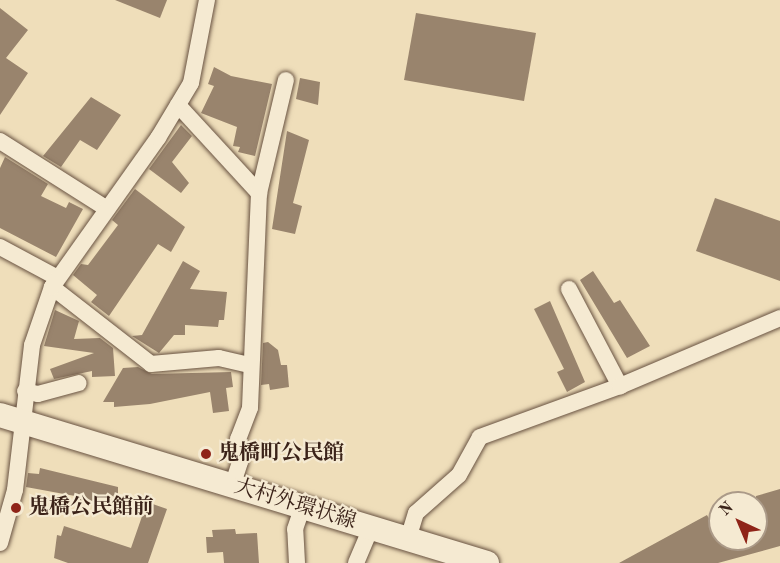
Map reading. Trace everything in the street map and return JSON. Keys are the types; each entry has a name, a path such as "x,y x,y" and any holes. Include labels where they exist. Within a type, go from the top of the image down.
{"main road":[{"name":"大村外環状線","path":"10,418 487,563"}],"street":[{"path":"0,543 15,490 10,418 25,391 32,345 54,282 178,105 198,60 207,0"},
{"path":"231,486 240,462 238,439 250,408 249,365 259,193 286,80"},
{"path":"178,105 259,193"},
{"path":"0,141 107,209"},
{"path":"0,247 54,282 151,364 219,358 249,365"},
{"path":"569,289 620,386"},
{"path":"408,539 416,513 459,475 480,437 620,386 780,318"},
{"path":"25,391 38,394 79,383"},
{"path":"297,563 295,529 303,506"},
{"path":"356,563 371,527"}],"building":[{"path":"115,0 167,0 160,18"},
{"path":"0,8 28,30 6,58 28,73 0,115"},
{"path":"416,13 536,33 524,101 404,80"},
{"path":"214,67 231,76 272,84 255,156 238,152 240,147 233,146 237,127 201,113 214,86 208,84"},
{"path":"300,78 320,82 318,105 296,99"},
{"path":"91,97 121,115 97,150 80,140 61,167 43,156"},
{"path":"181,125 192,136 172,162 189,183 181,193 149,169"},
{"path":"287,131 309,140 293,203 302,206 295,234 272,229"},
{"path":"5,157 48,184 41,196 66,208 69,202 83,209 56,257 0,228 0,168"},
{"path":"135,189 185,227 171,252 158,244 109,316 91,302 97,295 73,275 81,264 88,265 118,225 112,220"},
{"path":"715,198 780,221 780,281 696,251"},
{"path":"183,261 200,271 190,289 227,292 224,320 219,320 218,327 185,325 185,335 174,335 159,353 132,336 142,335"},
{"path":"593,271 614,303 620,300 650,346 627,358 580,280"},
{"path":"550,301 585,382 567,392 557,372 564,369 534,309"},
{"path":"55,310 79,321 74,339 100,338 113,348 115,376 92,377 92,371 54,379 50,369 94,353 44,346"},
{"path":"268,342 278,350 281,365 287,365 289,387 270,390 269,384 261,385 263,343"},
{"path":"138,367 152,374 231,372 233,387 226,388 229,411 213,413 210,392 150,404 114,407 114,402 103,402 123,368"},
{"path":"40,468 118,487 118,500 79,504 75,496 26,487 28,473 39,474"},
{"path":"780,489 780,546 768,549 768,492"},
{"path":"147,502 167,509 148,563 68,563 54,558 57,535 61,536 64,526 131,548"},
{"path":"707,515 708,551 762,551 718,563 619,563"},
{"path":"235,529 236,534 257,533 259,563 224,563 223,552 207,553 206,537 213,537 212,530"}],"place":[{"name":"鬼橋町公民館","path":"206,454"},
{"name":"鬼橋公民館前","path":"16,508"}]}
